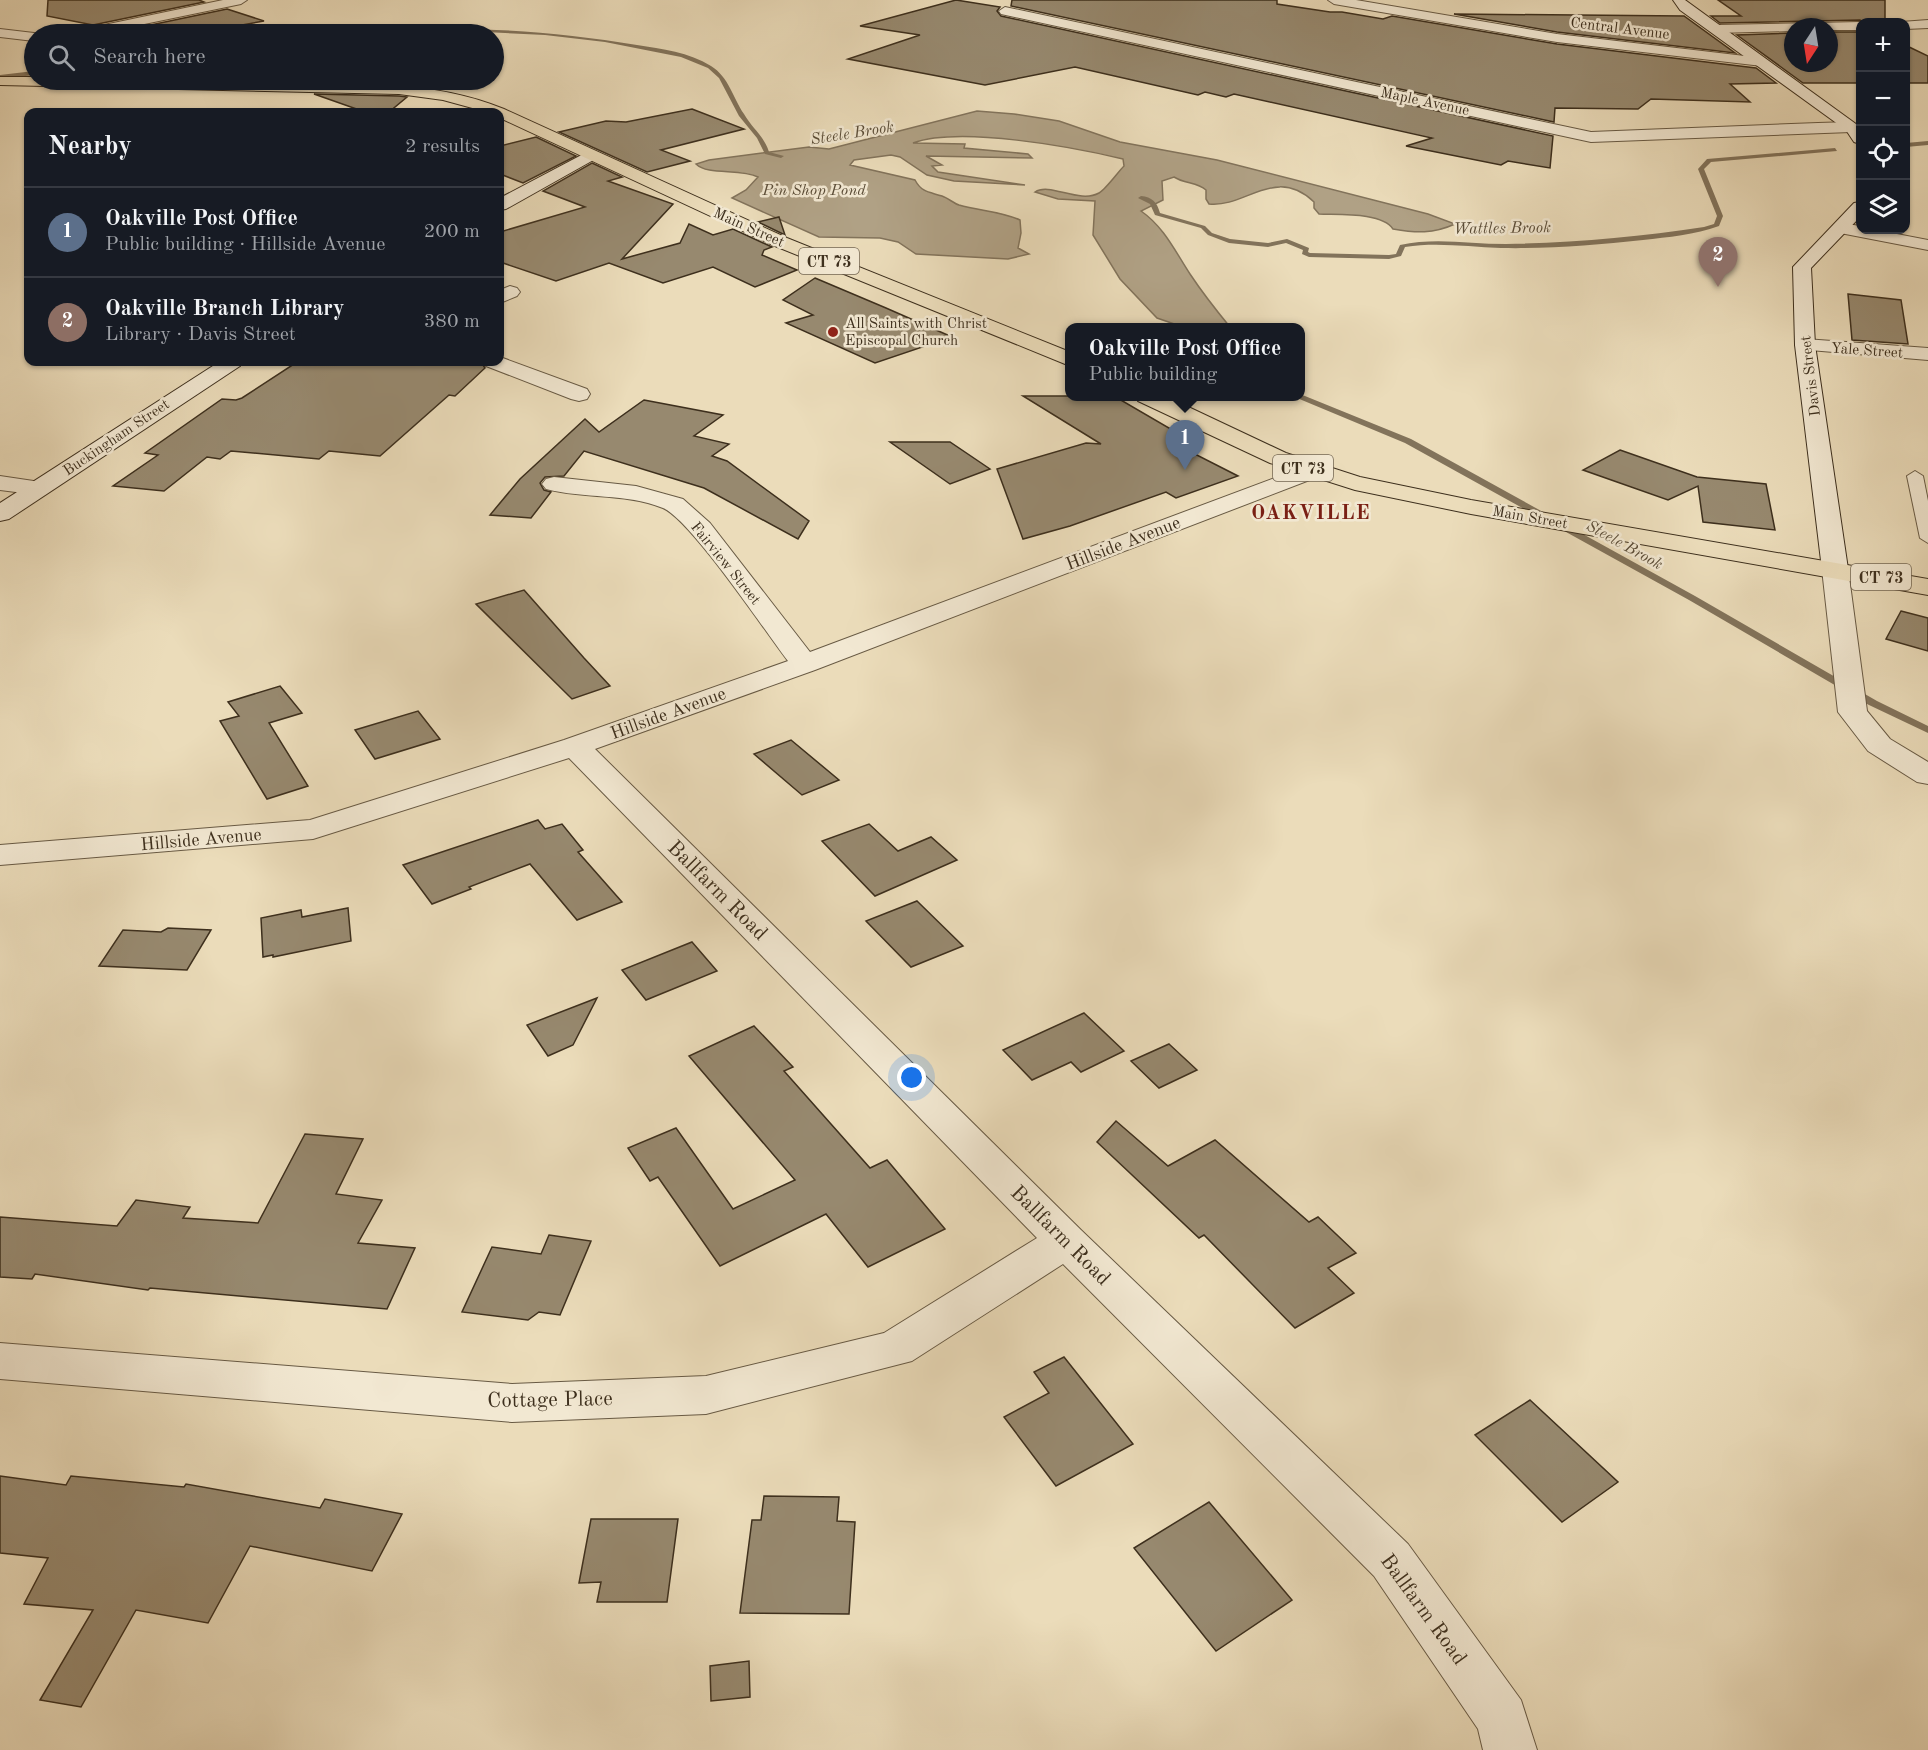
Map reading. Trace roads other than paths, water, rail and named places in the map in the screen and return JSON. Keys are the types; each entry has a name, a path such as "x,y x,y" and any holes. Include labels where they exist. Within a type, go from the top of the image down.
{"main road":[{"name":"Main Street","path":"2,81 24,82"},
{"name":"Main Street","path":"365,90 413,91 445,95 489,108"},
{"name":"Main Street","path":"504,115 782,242 1065,358"},
{"name":"Main Street","path":"1156,401 1263,452 1312,471 1371,487 1471,507 1835,568 1928,587"}],"street":[{"path":"127,24 241,0"},
{"name":"Central Avenue","path":"1334,0 1557,38 1762,62"},
{"path":"1679,0 1684,7 1856,133"},
{"name":"Maple Avenue","path":"1022,3 1005,11 1591,137 1651,137 1788,127 1856,133"},
{"path":"1910,25 1928,24"},
{"path":"1838,26 1856,26"},
{"path":"1716,29 1784,27"},
{"path":"0,33 24,36"},
{"path":"504,204 591,155"},
{"name":"Davis Street","path":"1856,211 1802,267 1805,345 1853,712 1879,745 1928,775"},
{"path":"1841,228 1928,245"},
{"name":"Yale Street","path":"1805,345 1928,354"},
{"name":"Buckingham Street","path":"0,514 227,366"},
{"path":"504,366 579,394"},
{"name":"Hillside Avenue","path":"0,855 312,829 575,746 805,664 1312,471"},
{"path":"0,483 39,488"},
{"name":"Fairview Street","path":"554,484 636,493 674,504 701,528 805,664"},
{"name":"Ballfarm Road","path":"575,746 1066,1241 1391,1560 1502,1718 1510,1750"},
{"name":"Cottage Place","path":"0,1361 512,1402 706,1395 896,1348 1066,1241"}],"lane":[{"path":"1915,476 1928,538"}],"water":[{"name":"Pin Shop Pond","path":"977,111 1014,114 1059,121 1120,142 1217,160 1428,214 1455,224 1432,231 1409,231 1393,229 1370,217 1319,214 1314,208 1314,202 1300,192 1286,187 1273,187 1223,204 1209,204 1206,199 1206,190 1199,186 1174,177 1162,181 1163,200 1141,211 1163,232 1199,287 1227,323 1171,323 1157,318 1120,279 1093,235 1095,201 1058,199 1035,192 1049,189 1083,196 1099,193 1124,166 1123,159 1047,144 987,137 959,137 933,138 913,143 965,144 964,148 1028,154 1032,158 926,156 942,165 932,166 938,172 1025,185 954,181 927,175 900,157 891,155 854,160 850,165 915,180 923,190 959,205 1020,220 1021,233 1018,248 1029,254 1008,259 916,254 898,242 880,238 819,237 732,198 746,190 758,177 751,174 708,170 696,164 709,160 809,147 829,149"}],"waterway":[{"name":"Steele Brook","path":"504,32 575,37 664,51 710,67 725,83 742,116 756,133 767,153 781,156"},
{"name":"Steele Brook","path":"0,77 24,74"},
{"name":"Wattles Brook","path":"1910,145 1928,143"},
{"name":"Wattles Brook","path":"1141,198 1148,199 1157,214 1203,227 1210,234 1229,241 1268,245 1287,241 1307,249 1304,253 1309,255 1389,257 1399,255 1402,246 1414,244 1440,242 1503,246 1554,244 1630,239 1705,229 1717,225 1720,216 1701,169 1709,160 1835,150"},
{"name":"Steele Brook","path":"1305,398 1408,441 1692,598 1873,703 1928,730"}],"place":[{"name":"Oakville Branch Library","path":"1718,287"},
{"name":"All Saints with Christ Episcopal Church","path":"833,332"},
{"name":"Oakville Post Office","path":"1185,470"}],"district":[{"name":"OAKVILLE","path":"1311,512"}]}
